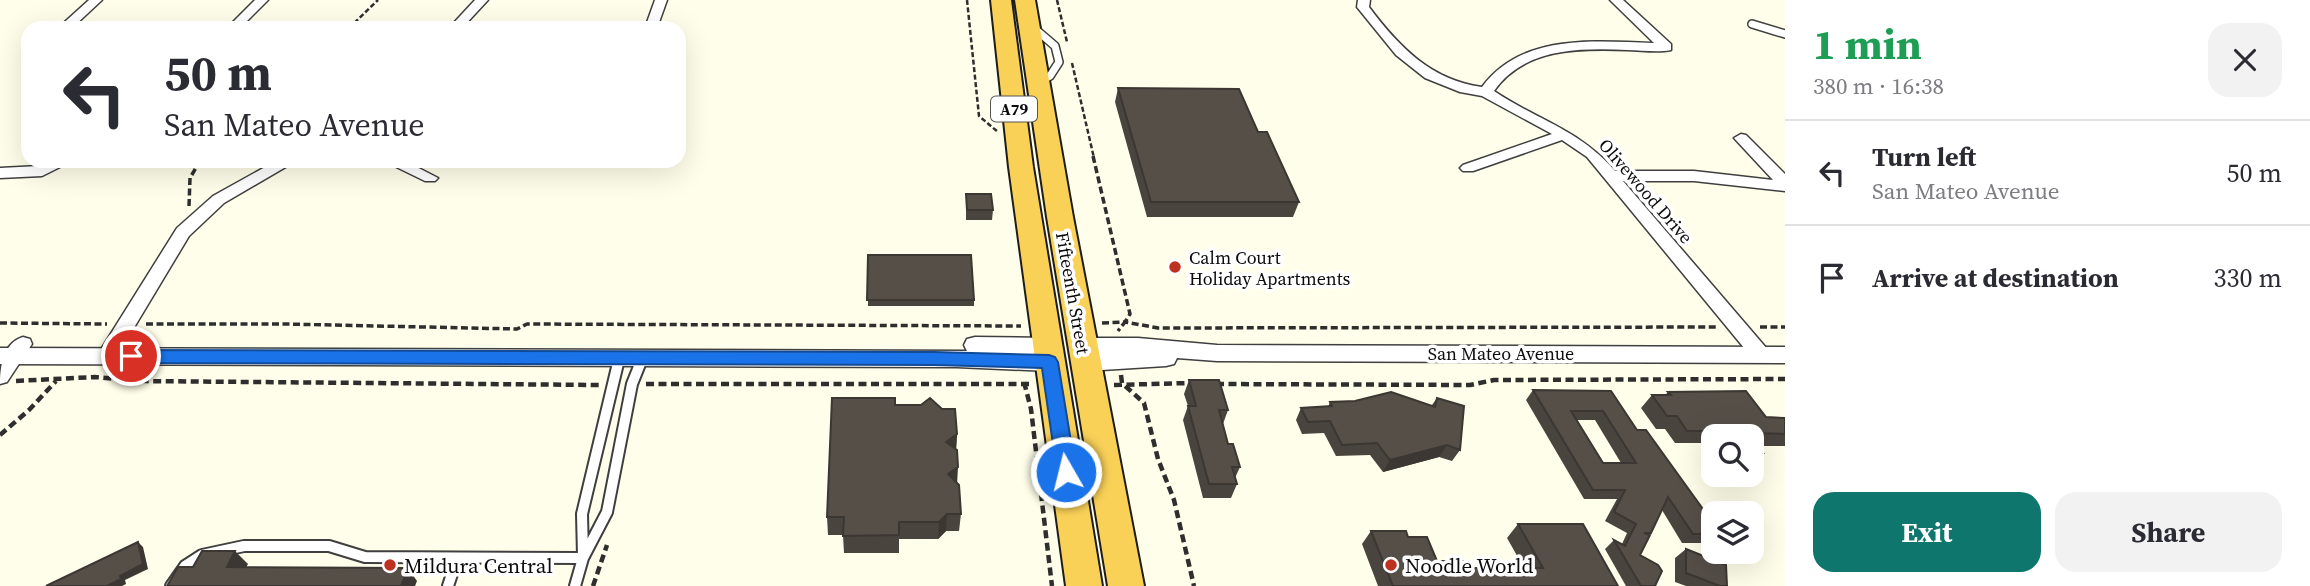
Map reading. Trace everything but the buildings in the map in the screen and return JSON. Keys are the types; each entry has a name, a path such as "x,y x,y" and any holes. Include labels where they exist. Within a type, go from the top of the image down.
{"highway":[{"name":"Fifteenth Street","path":"1000,0 1020,167 1033,354 1084,586"},
{"name":"Fifteenth Street","path":"1025,0 1126,586"},
{"path":"1020,167 1053,168"},
{"path":"1033,354 1084,354"}],"street":[{"path":"72,21 96,0"},
{"path":"240,21 262,0"},
{"path":"462,21 482,0"},
{"path":"654,21 661,0"},
{"path":"1364,0 1363,7 1389,43 1402,55 1453,86 1486,92 1490,84 1510,65 1535,53 1568,47 1666,47 1616,0"},
{"name":"Olivewood Drive","path":"1486,92 1507,106 1564,135 1591,154 1761,355"},
{"path":"1468,168 1564,135"},
{"path":"1741,138 1785,184"},
{"path":"0,173 42,171 49,168"},
{"path":"111,350 183,232 196,217 240,183 273,168"},
{"path":"407,168 430,178"},
{"path":"1609,176 1694,176 1785,184"},
{"path":"7,379 9,350 1033,354"},
{"path":"111,350 630,359 1033,354"},
{"name":"San Mateo Avenue","path":"1084,354 1141,360 1217,353 1785,355"}],"lane":[{"path":"1752,24 1785,34"},
{"path":"575,586 583,558 607,512 632,384 630,359"},
{"path":"583,558 582,514 612,385 630,359"},
{"path":"172,586 192,561 211,551 225,548 328,546 365,557 583,558"},
{"path":"448,586 457,559"}],"path":[{"path":"356,21 378,0"},
{"path":"967,0 979,116 999,133"},
{"path":"1057,0 1130,314 1125,322 1158,328 1736,327"},
{"path":"190,211 190,178 196,168"},
{"path":"0,323 337,324 384,328 517,329 527,324 1033,354"},
{"path":"632,384 1033,354"},
{"path":"1033,354 1031,409 1052,586"},
{"path":"7,379 612,385"},
{"path":"0,435 29,410 58,379"},
{"path":"1204,384 1470,385 1494,380 1785,379"},
{"path":"1191,383 1122,383 1144,403 1157,459 1174,500 1194,586"}],"place":[{"name":"Calm Court Holiday Apartments","path":"1175,267"},
{"name":"Mildura Central","path":"390,565"},
{"name":"Noodle World","path":"1391,565"}],"route":[{"path":"131,356 934,359 1049,362 1055,385 1066,472"}]}
